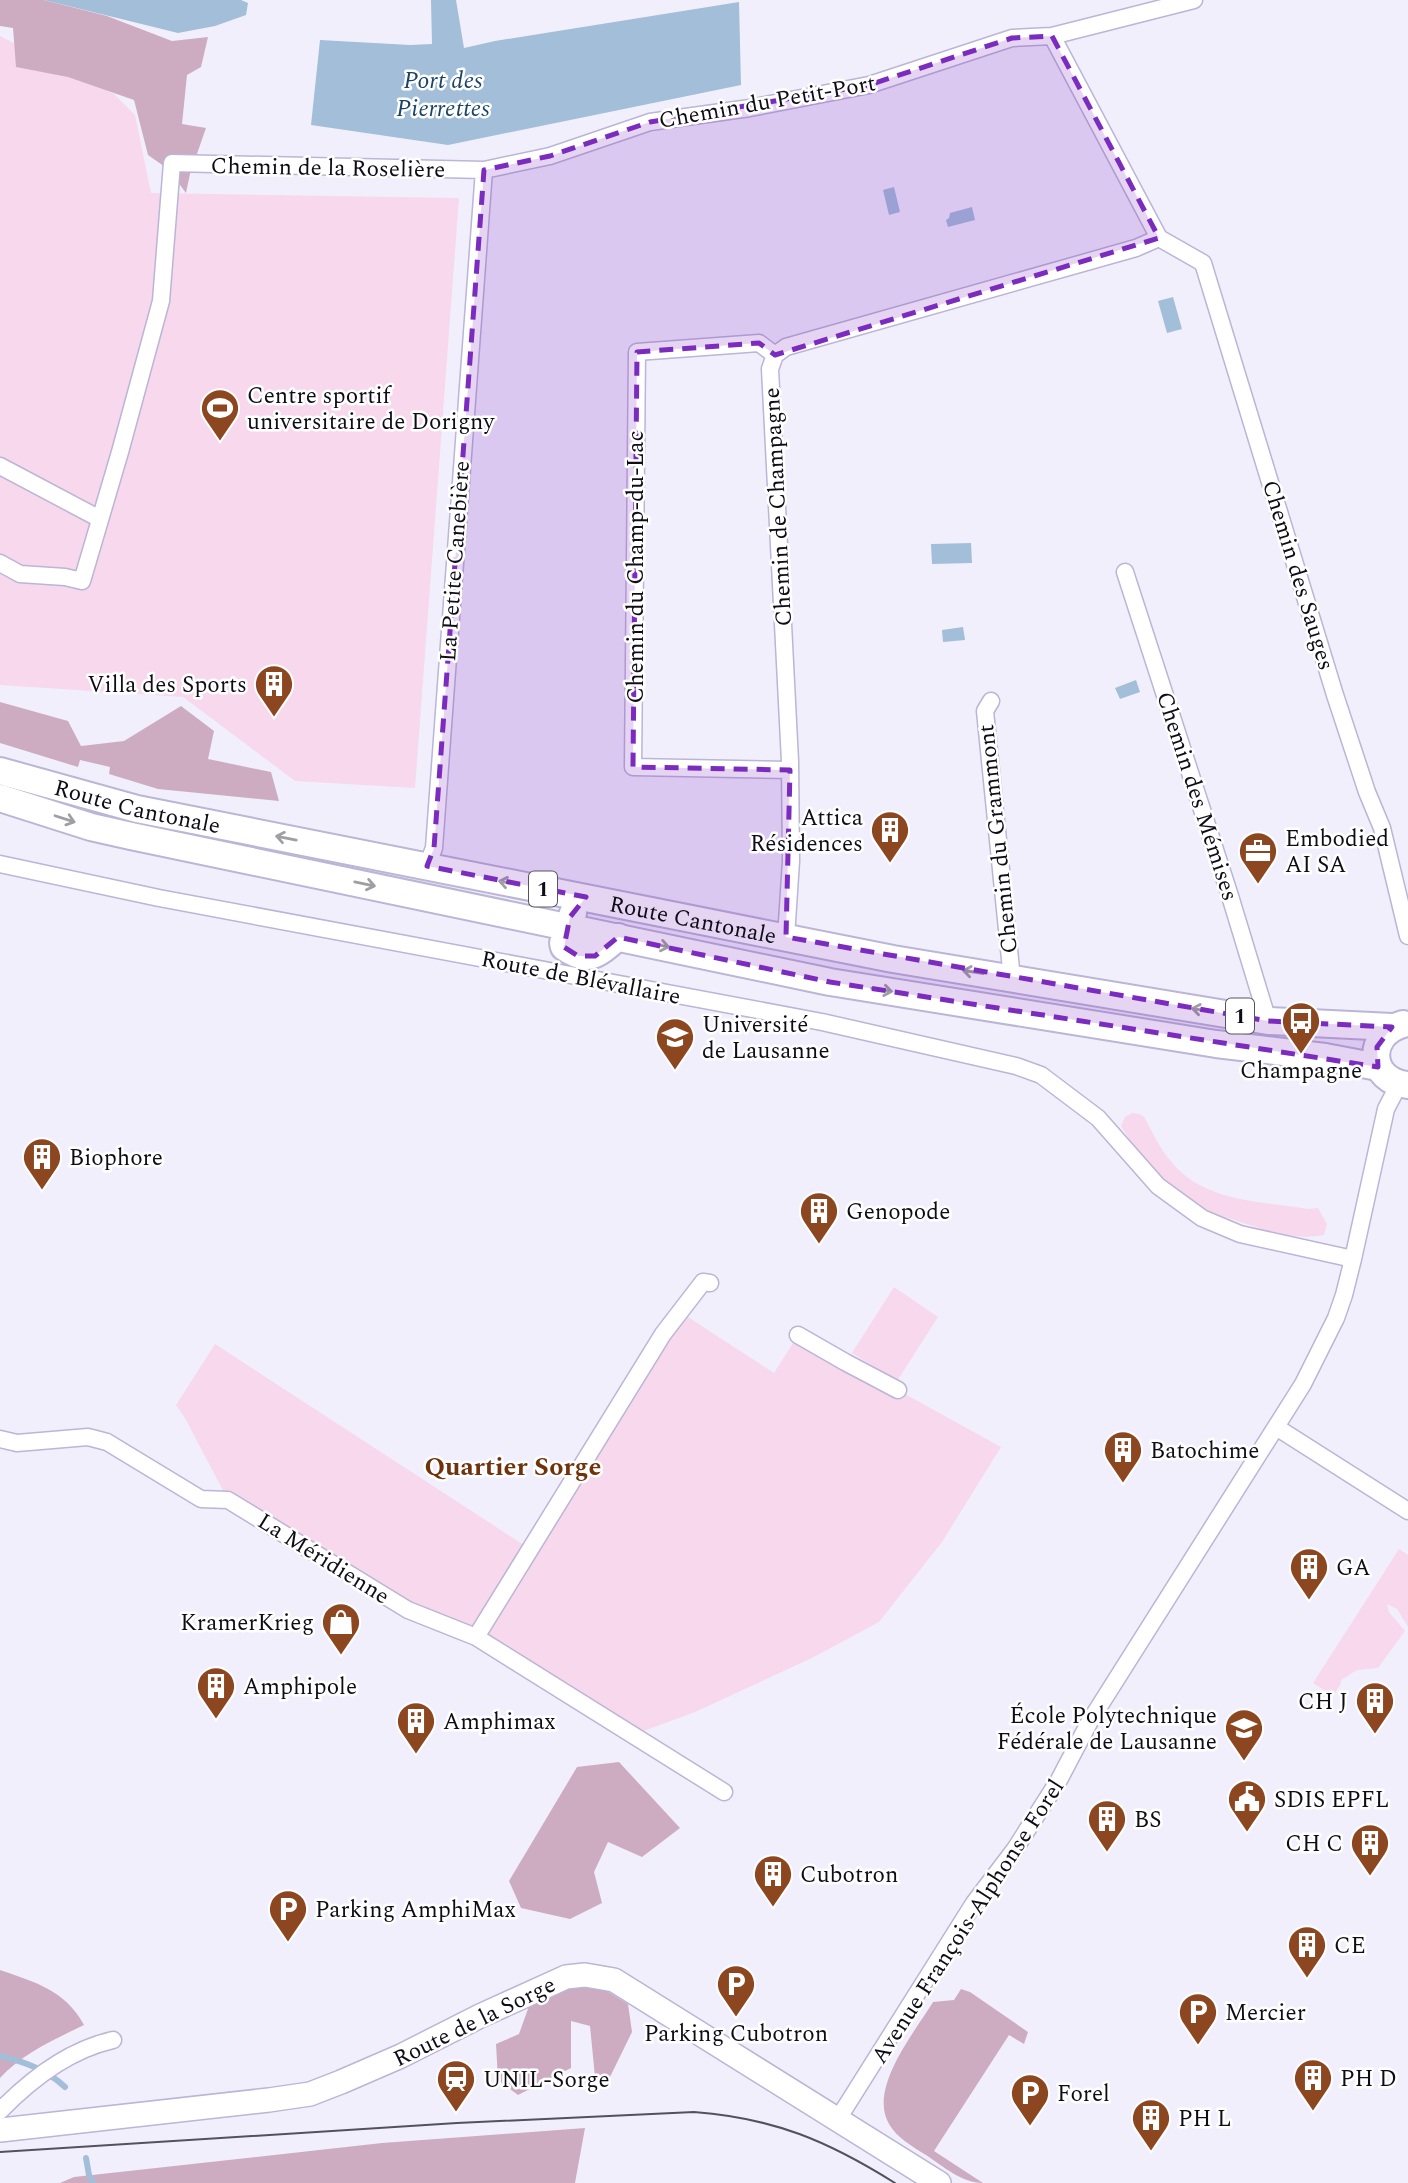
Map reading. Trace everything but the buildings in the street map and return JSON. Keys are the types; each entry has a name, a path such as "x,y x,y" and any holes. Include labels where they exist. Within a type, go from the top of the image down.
{"main road":[{"name":"Route Cantonale","path":"0,771 137,809 882,957 1268,1021 1400,1026"},
{"name":"Route Cantonale","path":"0,798 91,827 131,836 830,982 1216,1044 1325,1057 1395,1079"},
{"path":"567,926 574,911 584,909 647,919 688,917"},
{"path":"1395,1079 1376,1058 1377,1047 1384,1034 1400,1026"}],"street":[{"name":"Chemin du Petit-Port","path":"484,170 550,156 650,122 750,108 869,85 1012,38 1052,36 1195,0"},
{"path":"1052,36 1159,238"},
{"name":"Chemin de la Roselière","path":"100,519 160,301 172,163 484,170"},
{"name":"La Petite Canebière","path":"427,866 433,848 484,170"},
{"name":"Chemin de Champagne","path":"786,937 791,861 790,770 769,369 775,355 786,347 1136,248 1159,238"},
{"name":"Chemin des Sauges","path":"1159,238 1203,263 1335,695 1367,792 1382,828 1408,936"},
{"name":"Chemin du Champ-du-Lac","path":"775,355 759,343 637,352 633,767 790,770"},
{"path":"0,466 100,519 82,581 20,574 0,564"},
{"name":"Chemin des Mémises","path":"1125,572 1268,1021"},
{"name":"Chemin du Grammont","path":"991,701 985,711 1012,979"},
{"name":"Route de Blévallaire","path":"0,864 172,901 822,1022 1016,1066 1041,1075 1098,1118 1158,1186 1202,1218 1240,1234 1353,1259"},
{"name":"Avenue François-Alphonse Forel","path":"838,2119 974,1903 1015,1849 1052,1791 1090,1721 1303,1384 1336,1318 1353,1259 1395,1079"},
{"path":"476,1637 663,1334 703,1282 710,1283"},
{"path":"798,1335 898,1390"},
{"path":"1276,1427 1408,1511"},
{"name":"La Méridienne","path":"0,1439 18,1443 88,1437 107,1442 201,1499 228,1500 408,1610 476,1637 724,1791"},
{"name":"Route de la Sorge","path":"0,2130 310,2094 401,2056 566,1977 585,1975 614,1980 939,2183"},
{"path":"0,2111 35,2078 79,2051 113,2040"}],"highlighted area":[{"path":"1052,36 1159,238 775,355 759,343 637,352 633,767 790,770 786,937 1268,1021 1392,1027 1377,1047 1378,1067 830,982 618,937 595,956 578,956 564,947 570,917 586,897 427,866 434,848 484,170 550,156 650,122 869,85 1012,38"}],"shaded area":[{"path":"0,0 44,0 107,16 172,41 208,37 201,67 187,75 182,124 206,128 186,193 168,169 148,155 134,100 68,77 16,67 13,28 0,26"},
{"name":"Centre sportif universitaire de Dorigny","path":"0,36 114,94 135,115 151,193 459,198 415,788 295,781 183,697 0,685"},
{"path":"0,702 68,721 81,746 124,741 181,706 214,731 208,759 271,772 279,801 158,789 109,774 110,767 80,760 78,767 0,743"},
{"path":"1132,1113 1144,1117 1169,1159 1197,1184 1214,1192 1251,1201 1318,1208 1327,1224 1324,1235 1305,1237 1277,1233 1216,1214 1193,1202 1147,1162 1129,1138 1121,1126 1125,1117"},
{"path":"894,1287 938,1317 897,1381 852,1353"},
{"path":"688,1317 774,1373 798,1335 1001,1447 942,1542 879,1622 812,1658 695,1712 633,1735 476,1637 408,1610 228,1500 176,1405 215,1344 530,1549 663,1334"},
{"path":"1399,1549 1408,1555 1408,1627 1397,1609 1387,1604 1389,1612 1405,1631 1378,1668 1357,1670 1341,1680 1333,1696 1313,1683"},
{"path":"619,1762 680,1828 642,1857 608,1842 594,1872 602,1903 570,1919 521,1908 509,1881 577,1767"},
{"path":"0,1970 58,1995 68,2003 84,2025 29,2054 0,2078"},
{"path":"556,1985 599,1986 628,2004 632,2032 607,2083 595,2077 590,2026 571,2021 571,2068 518,2095 498,2080 496,2044 519,2034 529,2006 541,2001"},
{"path":"961,1989 970,1992 1028,2032 1024,2044 1009,2035 934,2151 983,2183 960,2177 906,2142 892,2129 884,2110 884,2094 896,2061 933,2002 954,2000"},
{"path":"585,2128 575,2183 60,2183 74,2177 382,2143"}],"water":[{"path":"44,0 241,0 248,3 246,15 215,26 178,33"},
{"name":"Port des Pierrettes","path":"431,0 456,0 464,48 739,2 741,85 448,145 311,125 320,40 432,44"},
{"path":"894,187 900,212 889,215 883,190"},
{"path":"972,207 975,220 948,227 946,220 950,213"},
{"path":"1173,297 1182,329 1167,333 1158,301"},
{"path":"971,543 972,563 932,564 931,544"},
{"path":"963,627 965,640 943,642 942,630"},
{"path":"1136,680 1140,692 1120,699 1115,688"}],"waterway":[{"path":"0,2056 34,2067 65,2087"},
{"path":"86,2158 93,2183"}],"tram line":[{"path":"0,2152 457,2123 694,2112 750,2120 799,2134 847,2155 895,2183"}],"place":[{"name":"Centre sportif universitaire de Dorigny","path":"220,442"},
{"name":"Villa des Sports","path":"274,718"},
{"name":"Attica Résidences","path":"890,864"},
{"name":"Embodied AI SA","path":"1258,885"},
{"name":"Champagne","path":"1301,1055"},
{"name":"Université de Lausanne","path":"675,1071"},
{"name":"Biophore","path":"42,1191"},
{"name":"Genopode","path":"819,1245"},
{"name":"Batochime","path":"1123,1484"},
{"name":"GA","path":"1309,1601"},
{"name":"KramerKrieg","path":"341,1656"},
{"name":"Amphipole","path":"216,1720"},
{"name":"CH J","path":"1375,1735"},
{"name":"Amphimax","path":"416,1755"},
{"name":"École Polytechnique Fédérale de Lausanne","path":"1244,1762"},
{"name":"SDIS EPFL","path":"1247,1833"},
{"name":"BS","path":"1107,1853"},
{"name":"CH C","path":"1370,1877"},
{"name":"Cubotron","path":"773,1908"},
{"name":"Parking AmphiMax","path":"288,1943"},
{"name":"CE","path":"1307,1979"},
{"name":"Parking Cubotron","path":"736,2018"},
{"name":"Mercier","path":"1198,2046"},
{"name":"PH D","path":"1313,2112"},
{"name":"UNIL-Sorge","path":"456,2113"},
{"name":"Forel","path":"1030,2127"},
{"name":"PH L","path":"1151,2152"}],"district":[{"name":"Quartier Sorge","path":"513,1466"}]}
